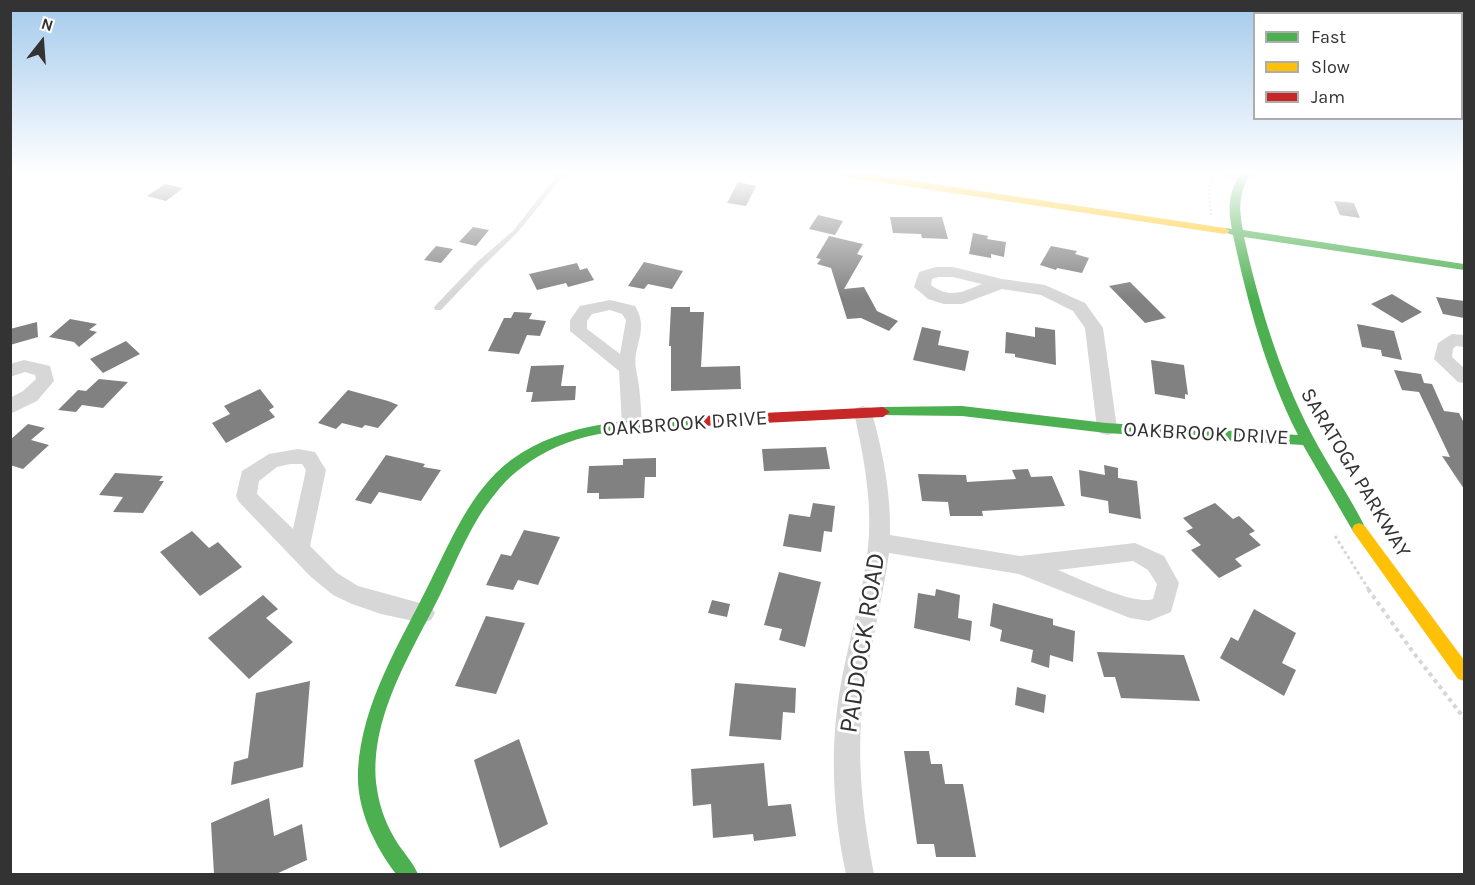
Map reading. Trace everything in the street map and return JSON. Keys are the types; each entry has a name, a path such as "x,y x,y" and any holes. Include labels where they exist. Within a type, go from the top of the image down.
{"street":[{"path":"1117,215 1464,267"},
{"name":"SARATOGA PARKWAY","path":"1237,215 1254,312 1272,370 1305,440 1363,537 1464,673"},
{"name":"OAKBROOK DRIVE","path":"1002,284 1056,293 1078,307 1088,317 1095,335 1107,428"},
{"path":"1464,341 1452,340 1444,347 1443,358 1464,377"},
{"path":"10,371 24,366 44,370 45,381 30,396 10,407"},
{"path":"627,368 630,376 632,425"},
{"name":"OAKBROOK DRIVE","path":"408,874 394,859 377,827 367,793 366,759 374,720 387,685 467,524 490,489 504,474 517,463 555,443 600,429 632,425 942,410 1107,428 1305,440"},
{"name":"PADDOCK ROAD","path":"860,874 847,766 848,724 879,542 880,499 874,455 863,413"},
{"path":"879,542 1020,565 1130,608 1149,611 1163,605 1168,583 1156,563 1135,552 1020,565"},
{"path":"299,549 330,580 356,596 423,613"}],"lane":[{"path":"438,308 480,264 515,232 529,215"}],"building":[{"path":"818,215 843,221 835,235 809,229"},
{"path":"1342,215 1359,215 1360,218"},
{"path":"890,217 942,217 948,239 922,238 921,234 893,233"},
{"path":"473,227 489,230 476,246 459,242"},
{"path":"973,233 988,236 987,239 1006,242 1004,257 991,254 991,258 969,254"},
{"path":"829,236 863,244 857,254 863,256 844,289 864,287 877,311 898,321 889,331 861,318 847,319 831,268 817,264 821,259 816,258"},
{"path":"436,246 453,249 441,263 424,260"},
{"path":"1051,246 1077,251 1075,254 1089,258 1082,273 1057,268 1056,270 1040,265"},
{"path":"644,262 683,271 672,289 648,284 644,289 628,286"},
{"path":"577,263 580,270 587,268 594,280 568,287 566,283 537,290 529,274"},
{"path":"1130,282 1166,318 1145,323 1109,286"},
{"path":"1392,294 1422,312 1402,323 1371,304"},
{"path":"1436,297 1464,301 1464,318 1443,314"},
{"path":"671,307 690,307 690,312 704,312 701,367 740,366 741,389 671,391 671,346 669,346"},
{"path":"514,312 532,313 529,319 546,321 540,336 527,335 519,354 488,351 504,318 511,318"},
{"path":"70,319 97,324 89,330 97,332 79,347 74,342 49,337"},
{"path":"37,322 38,337 10,345 10,329"},
{"path":"1357,324 1394,331 1402,360 1382,356 1381,350 1362,347"},
{"path":"922,327 941,331 938,345 969,351 965,371 913,360"},
{"path":"1035,327 1055,330 1056,365 1005,353 1006,332 1035,337"},
{"path":"126,341 140,354 103,373 90,359"},
{"path":"1151,360 1184,365 1188,395 1185,394 1185,399 1155,394"},
{"path":"564,365 561,386 576,386 575,400 531,402 533,392 526,392 531,366"},
{"path":"1394,370 1421,374 1424,383 1432,384 1444,411 1459,413 1464,423 1464,489 1442,456 1450,457 1419,392 1402,390"},
{"path":"99,379 128,382 103,408 82,405 76,412 58,410 78,390 86,391"},
{"path":"260,389 274,407 269,410 275,417 226,443 212,423 230,414 224,406"},
{"path":"348,390 398,405 378,428 365,425 362,428 342,423 336,429 318,423"},
{"path":"28,424 45,428 31,440 49,445 23,469 10,465 10,440"},
{"path":"826,447 830,469 764,471 762,449"},
{"path":"386,455 425,464 423,467 441,470 421,501 379,492 371,504 355,500"},
{"path":"656,458 656,477 645,477 644,498 599,499 599,493 587,493 589,466 623,465 623,459"},
{"path":"1104,465 1118,468 1118,478 1137,481 1141,519 1109,513 1108,501 1081,496 1079,470 1105,475"},
{"path":"1028,469 1031,477 1052,476 1065,506 982,511 983,516 950,516 948,502 922,501 918,474 966,475 967,482 1016,479 1012,470"},
{"path":"115,473 163,476 159,481 164,481 143,513 113,512 123,497 99,495"},
{"path":"813,503 835,506 832,532 824,531 821,552 783,546 789,514 810,517"},
{"path":"1215,503 1233,519 1239,516 1255,531 1249,534 1261,545 1235,559 1242,566 1219,578 1191,550 1201,545 1186,531 1193,528 1183,518"},
{"path":"524,530 560,537 538,585 518,580 513,590 486,585 501,554 511,556"},
{"path":"192,531 209,548 218,542 242,567 200,596 160,552"},
{"path":"779,572 821,582 805,647 779,640 782,629 764,625"},
{"path":"936,589 960,595 958,618 972,621 970,641 914,628 918,593 935,596"},
{"path":"263,595 278,609 266,618 293,642 249,679 208,638"},
{"path":"712,600 730,604 727,617 708,613"},
{"path":"993,603 1053,619 1053,625 1075,631 1073,662 1050,655 1049,668 1031,662 1033,650 1000,641 1002,630 990,626"},
{"path":"1254,609 1296,633 1282,663 1296,670 1284,696 1220,658 1231,637 1238,641"},
{"path":"486,616 525,623 496,694 455,686"},
{"path":"1097,652 1184,655 1200,701 1121,698 1115,677 1104,677"},
{"path":"310,681 303,767 231,785 234,762 248,758 256,693"},
{"path":"735,683 796,688 795,713 783,712 781,740 729,736"},
{"path":"1017,687 1046,695 1044,713 1015,705"},
{"path":"519,739 548,824 500,848 474,760"},
{"path":"904,751 929,751 931,764 942,764 945,784 963,784 976,857 936,857 934,844 917,844"},
{"path":"764,763 768,806 791,804 796,836 754,841 753,834 713,838 711,804 693,806 691,769"},
{"path":"269,798 274,836 302,824 307,860 276,874 214,874 211,823"}],"traffic: fast":[{"path":"1235,215 1250,290 1273,362 1320,464 1359,529"},
{"path":"1225,231 1464,267"},
{"path":"883,412 962,411 1106,428 1305,440"},
{"path":"408,874 384,838 373,813 367,786 369,747 391,677 459,538 478,506 489,490 516,464 559,441 630,425 703,421"}],"traffic: slow":[{"path":"1121,215 1225,231"},
{"path":"1359,529 1464,673"}],"traffic: jam":[{"path":"703,421 883,412"}]}
